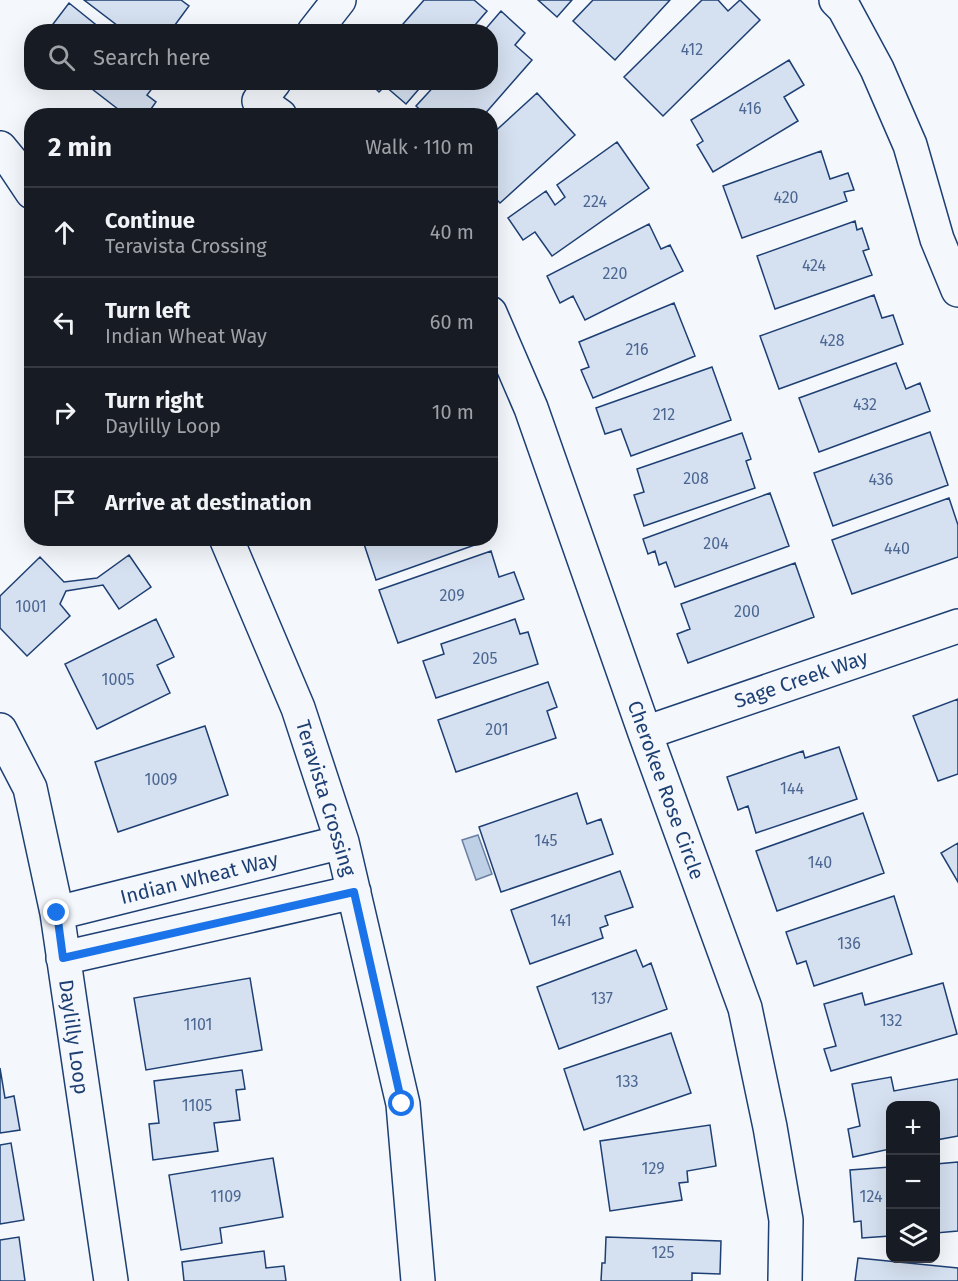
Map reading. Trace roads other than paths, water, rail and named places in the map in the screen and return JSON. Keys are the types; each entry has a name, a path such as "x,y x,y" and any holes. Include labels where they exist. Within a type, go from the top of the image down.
{"street":[{"path":"320,24 339,0"},
{"path":"836,0 844,8 877,69 910,145 937,239 958,290"},
{"path":"268,90 259,101 269,108"},
{"path":"0,148 24,180"},
{"name":"Cherokee Rose Circle","path":"498,332 531,408 645,733 745,1008 770,1127 786,1220 785,1281"},
{"name":"Teravista Crossing","path":"229,546 298,708 342,842 402,1104 418,1281"},
{"name":"Sage Creek Way","path":"645,733 958,626"},
{"name":"Daylilly Loop","path":"0,730 30,788 57,913 111,1281"},
{"name":"Indian Wheat Way","path":"57,913 342,842"},
{"path":"63,958 354,892"}],"water":[{"path":"478,835 492,874 476,880 462,840"}]}
